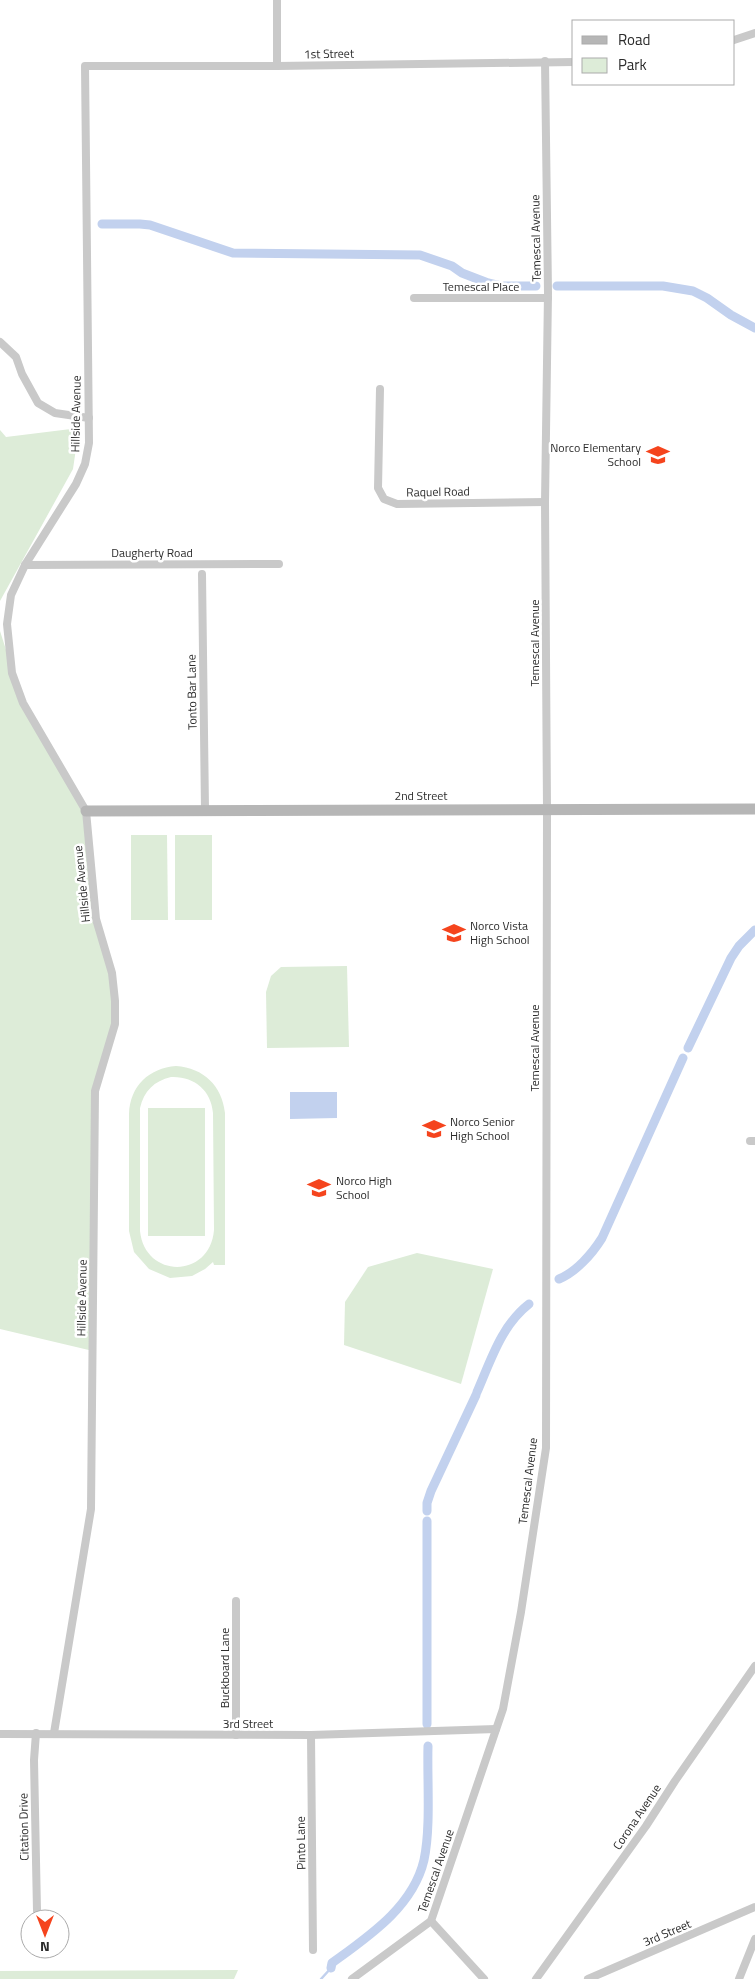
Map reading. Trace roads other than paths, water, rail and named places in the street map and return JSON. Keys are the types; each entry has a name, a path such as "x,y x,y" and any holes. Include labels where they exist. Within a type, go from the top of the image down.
{"street":[{"path":"277,0 277,66"},
{"path":"735,40 755,33"},
{"name":"Temescal Avenue","path":"352,1979 431,1921 502,1709 520,1612 546,1448 547,810 545,502 548,298 546,61"},
{"name":"1st Street","path":"84,66 277,66 572,62"},
{"name":"Hillside Avenue","path":"54,1733 91,1509 95,1091 115,1024 116,1001 112,973 96,919 86,811 23,703 12,673 7,624 11,595 25,565 76,484 86,464 89,443 84,66"},
{"name":"Temescal Place","path":"414,298 548,298"},
{"path":"0,342 16,357 22,374 38,403 55,413 89,418"},
{"name":"Raquel Road","path":"380,389 378,488 384,499 397,504 545,502"},
{"name":"Daugherty Road","path":"25,565 280,564"},
{"name":"Tonto Bar Lane","path":"202,574 205,810"},
{"name":"2nd Street","path":"86,811 755,809"},
{"name":"Buckboard Lane","path":"236,1601 236,1735"},
{"name":"Corona Avenue","path":"536,1979 646,1826 755,1666"},
{"name":"3rd Street","path":"0,1734 310,1735 496,1729"},
{"name":"Citation Drive","path":"36,1733 34,1760 37,1909"},
{"name":"Pinto Lane","path":"310,1735 313,1950"},
{"name":"3rd Street","path":"588,1979 755,1907"},
{"path":"431,1921 484,1979"},
{"path":"739,1979 755,1939"}],"water":[{"path":"290,1092 337,1092 337,1118 290,1119"}],"waterway":[{"path":"102,224 150,225 233,253 420,255 452,266 462,273 488,283 501,286 536,286"},
{"path":"557,286 663,286 693,291 755,328"},
{"path":"688,1048 731,958 739,946 755,930"},
{"path":"559,1279 583,1262 602,1238 683,1058"},
{"path":"477,1392 504,1333 519,1313 529,1304"},
{"path":"427,1511 427,1503 431,1491 476,1395"},
{"path":"427,1521 427,1724"},
{"path":"331,1968 332,1963 388,1919 400,1906 418,1877 426,1847 428,1746"},
{"path":"321,1979 331,1968"}],"place":[{"name":"Norco Elementary School","path":"658,455"},
{"name":"Norco Vista High School","path":"454,933"},
{"name":"Norco Senior High School","path":"434,1129"},
{"name":"Norco High School","path":"319,1188"}]}
